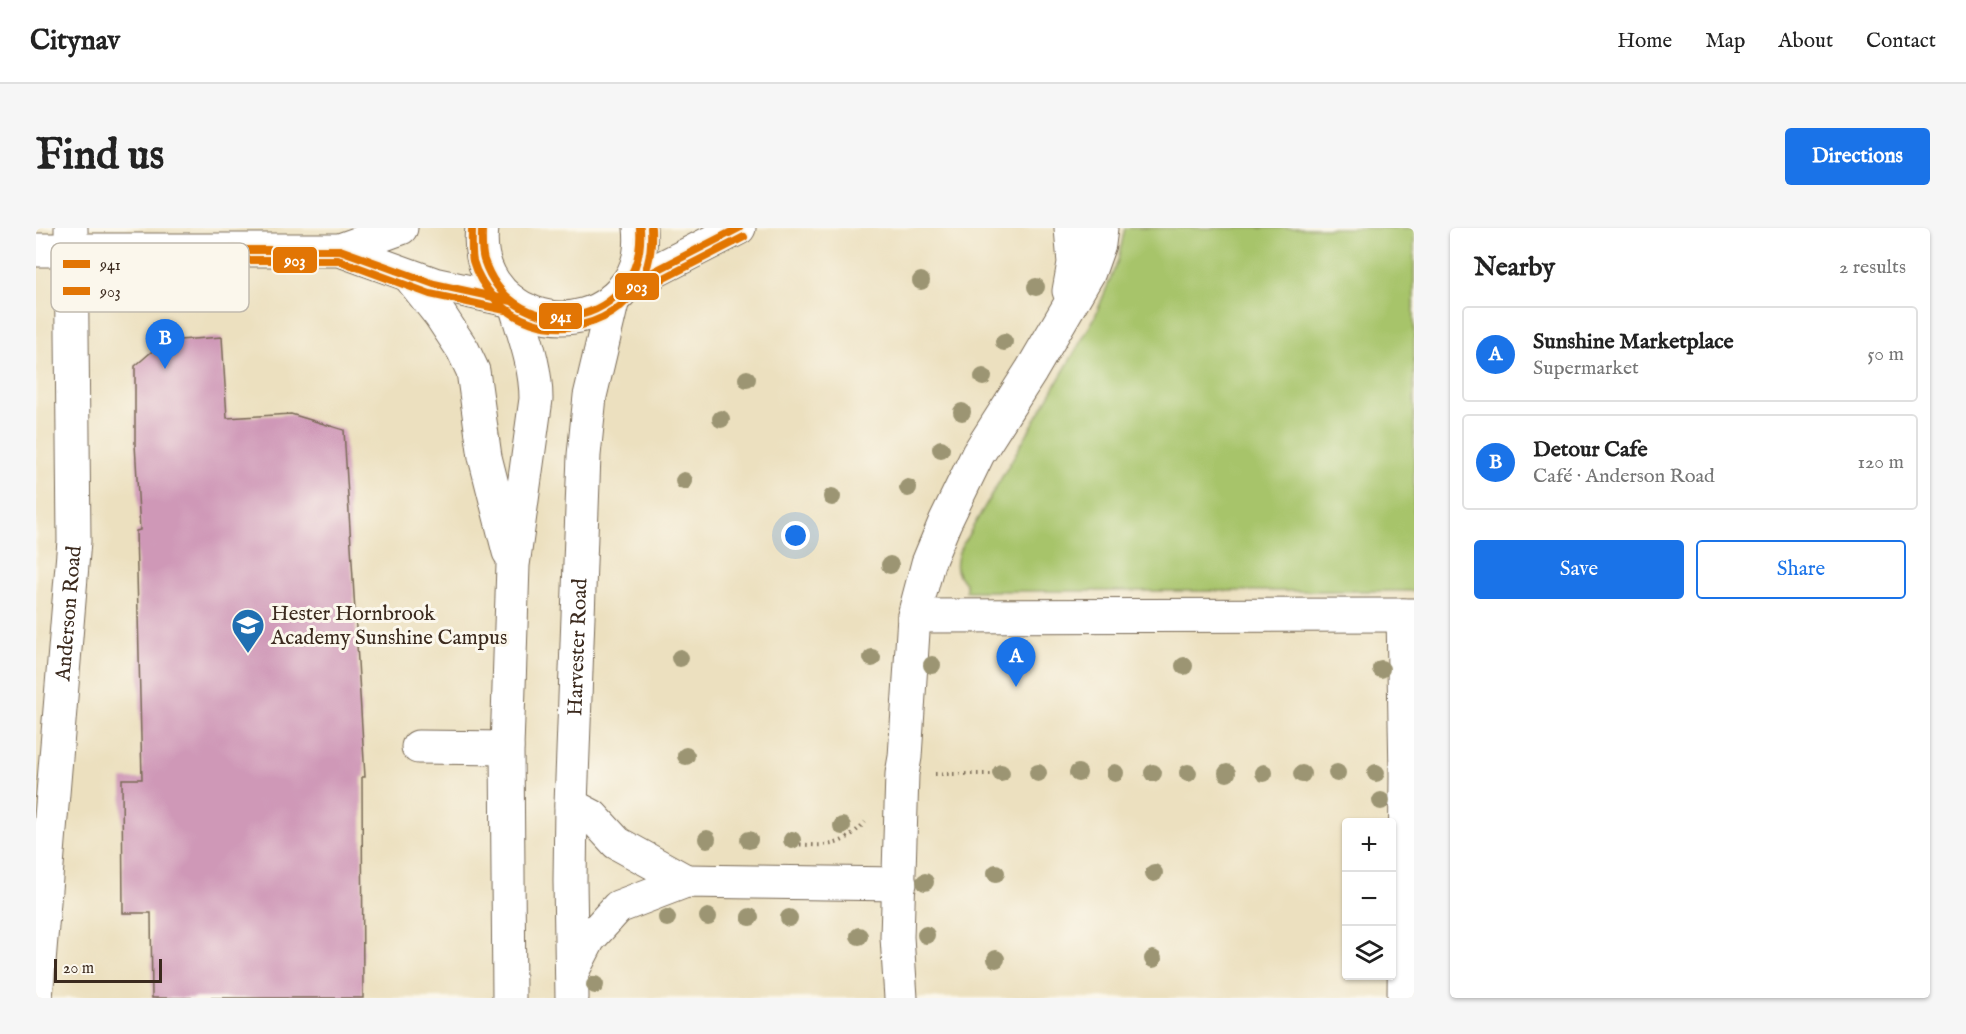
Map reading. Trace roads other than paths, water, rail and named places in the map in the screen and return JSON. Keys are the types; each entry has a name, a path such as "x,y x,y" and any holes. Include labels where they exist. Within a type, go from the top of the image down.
{"street":[{"path":"340,250 401,228"},
{"path":"482,228 482,249 489,273 495,283 514,303 528,312 557,318 587,314 619,293 739,228"},
{"name":"Harvester Road","path":"571,986 571,805 585,435 595,373 619,293 632,276 637,262 640,249 640,228"},
{"path":"1065,311 1074,263 1071,228"},
{"path":"901,998 897,937 902,774 914,616 928,562 973,464 1089,272 1099,244 1101,228"},
{"path":"71,239 169,243"},
{"path":"36,250 51,245"},
{"path":"249,246 340,250 410,277 514,303"},
{"path":"410,277 440,315 463,350 473,371 485,457 513,565"},
{"path":"509,998 507,748 513,565 536,399 535,381 528,349 514,303"},
{"name":"Anderson Road","path":"36,998 74,541 72,312"},
{"path":"914,616 1409,615 1404,998"},
{"path":"418,747 507,748"},
{"path":"571,805 592,816 617,843 686,881"},
{"path":"571,986 589,939 618,907 686,881 900,884"}],"place":[{"name":"Detour Cafe","path":"165,369"},
{"name":"Hester Hornbrook Academy Sunshine Campus","path":"248,654"},
{"name":"Sunshine Marketplace","path":"1016,687"}]}
